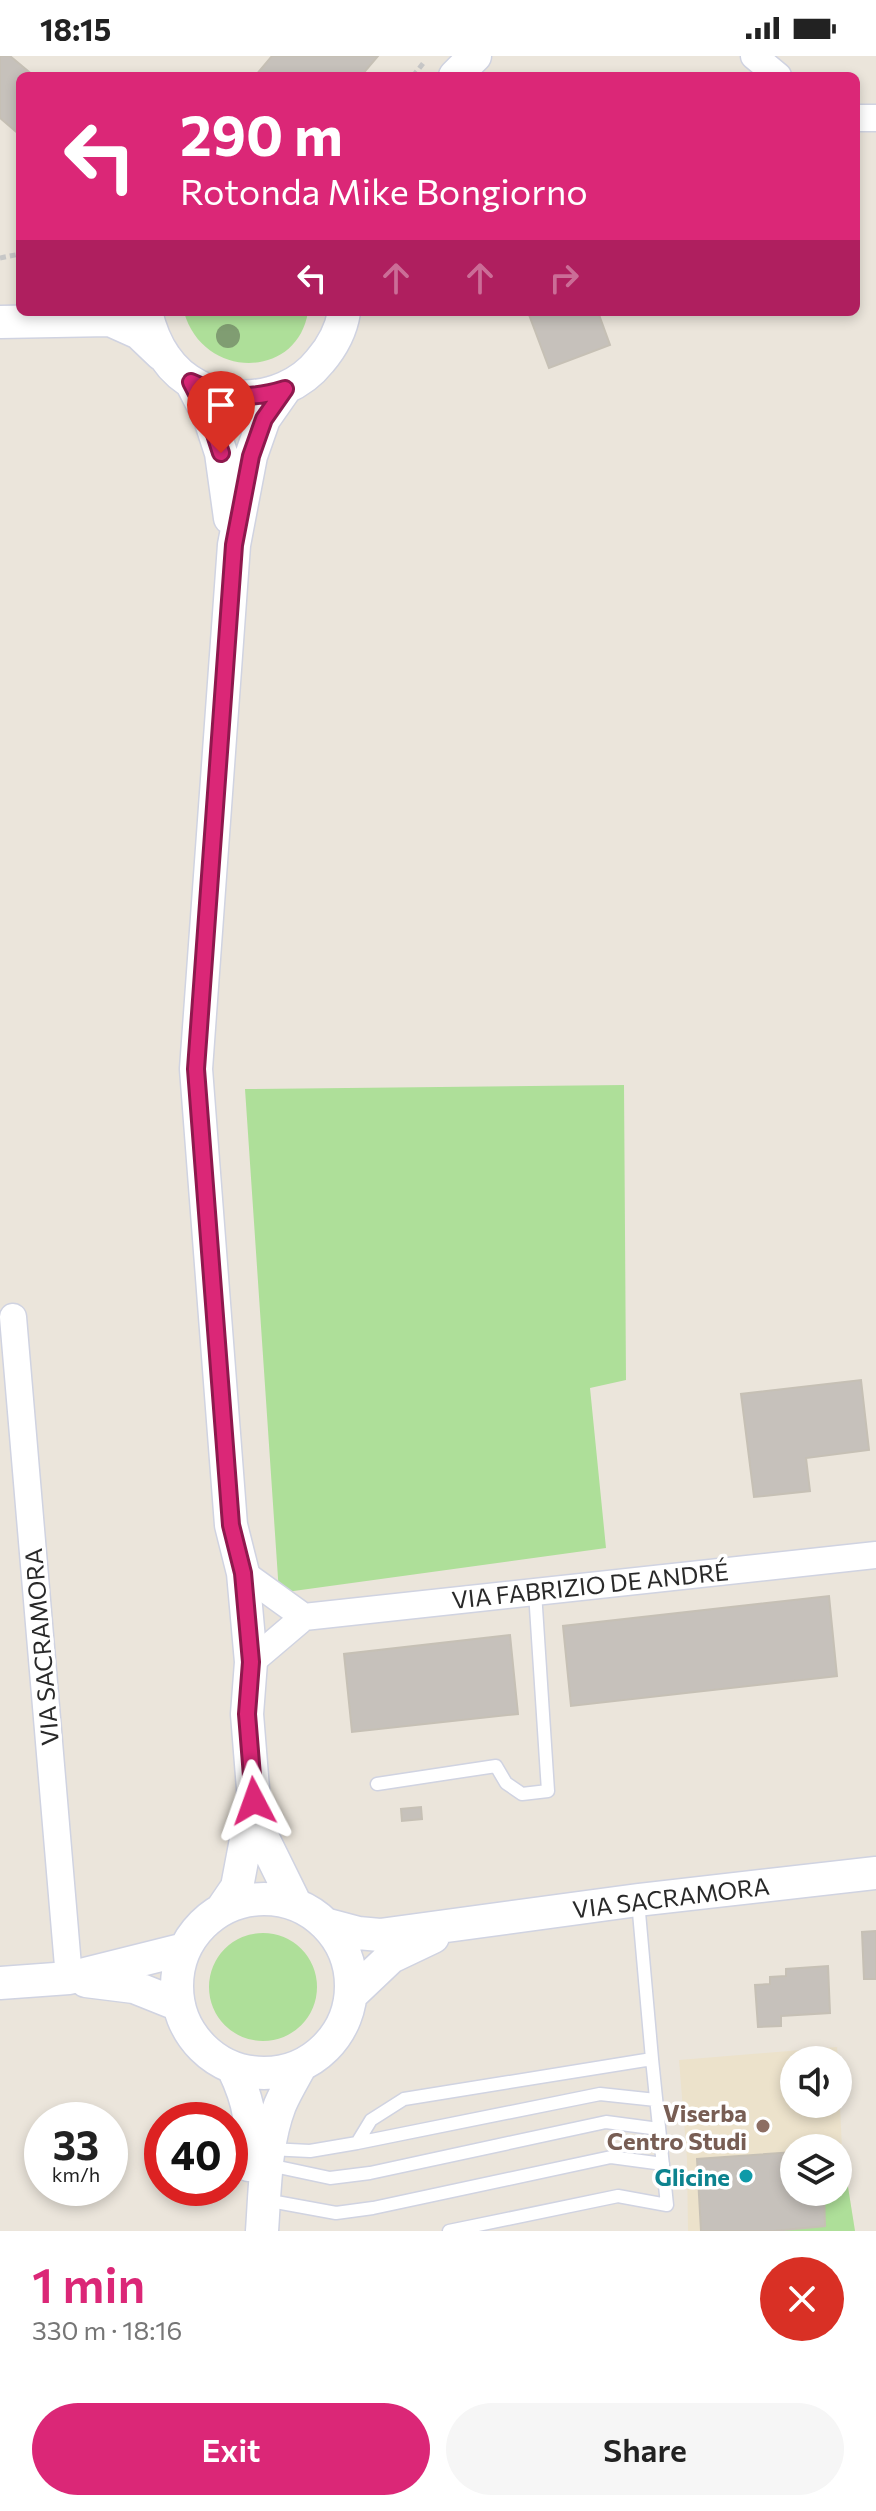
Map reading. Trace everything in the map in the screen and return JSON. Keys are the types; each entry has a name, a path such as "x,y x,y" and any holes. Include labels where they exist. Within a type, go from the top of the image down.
{"street":[{"path":"459,72 476,56"},
{"path":"754,56 773,72"},
{"path":"147,316 151,333 165,358"},
{"path":"0,322 110,320 139,333 191,382 213,393 237,397 262,396 285,389 312,372 332,347 343,316"},
{"path":"191,382 210,419 221,453 234,545"},
{"path":"247,1714 251,1662 243,1573 231,1525 196,1069 234,545 251,456 264,419 285,389"},
{"name":"VIA SACRAMORA","path":"13,1317 69,1978"},
{"path":"231,1525 226,1574 235,1662 247,1714 254,1801 262,1836 295,1903"},
{"name":"VIA FABRIZIO DE ANDRÉ","path":"304,1617 876,1555"},
{"path":"243,1573 304,1617 251,1662"},
{"path":"222,1909 258,1898 295,1903 328,1925 343,1946 351,1969 352,1994 345,2019 332,2041 301,2065 279,2072 255,2073 233,2068 208,2053 189,2031 179,2005 177,1976 185,1949 200,1926 222,1909 237,1887 254,1801"},
{"name":"VIA SACRAMORA","path":"328,1925 380,1935 638,1900 876,1873"},
{"name":"VIA SACRAMORA","path":"352,1994 391,1957 421,1941 467,1924"},
{"path":"0,1983 69,1978 185,1949"},
{"path":"69,1978 134,1987 179,2005"},
{"path":"263,2216 268,2157 281,2102 301,2065"},
{"path":"233,2068 243,2089 252,2124 244,2231"}],"lane":[{"path":"377,1784 496,1766 506,1783 522,1794 548,1791 535,1591"},
{"path":"449,2231 618,2196 667,2205 638,1900"},
{"path":"357,2143 371,2120 404,2099 652,2059"},
{"path":"268,2157 357,2143 600,2094 656,2100"},
{"path":"268,2157 330,2178 370,2173 606,2122 659,2129"},
{"path":"263,2216 373,2208 611,2157 663,2164"}],"path":[{"path":"416,72 430,56"}],"shaded area":[{"name":"Viserba Centro Studi","path":"780,2052 780,2118 841,2118 841,2134 780,2134 780,2206 851,2206 855,2231 688,2231 687,2159 679,2060"}],"green space":[{"path":"186,316 307,316 300,334 287,350 269,360 249,363 229,360 210,350 194,334"},
{"path":"624,1085 626,1380 590,1388 606,1548 279,1593 245,1089"},
{"path":"263,1933 284,1937 301,1949 313,1966 317,1987 313,2008 301,2025 284,2037 263,2041 242,2037 225,2025 213,2008 209,1987 213,1966 225,1949 242,1937"},
{"path":"824,2206 851,2206 855,2231 776,2231 825,2226"}],"building":[{"path":"0,56 10,56 29,72 16,72 16,132 0,118"},
{"path":"272,56 378,56 364,72 258,72"},
{"path":"530,316 599,316 610,345 549,368"},
{"path":"861,1380 869,1450 806,1458 810,1491 754,1497 741,1394"},
{"path":"829,1596 837,1676 571,1706 563,1626"},
{"path":"510,1635 518,1714 352,1732 344,1654"},
{"path":"421,1807 422,1819 402,1821 401,1809"},
{"path":"876,1931 876,1979 864,1979 862,1932"},
{"path":"828,1966 830,2013 781,2016 781,2026 758,2027 755,1985 770,1984 770,1977 786,1976 786,1969"},
{"name":"Glicine","path":"780,2153 780,2206 824,2206 825,2226 773,2231 701,2231 697,2159"}],"place":[{"name":"Viserba Centro Studi","path":"763,2126"},
{"name":"Glicine","path":"746,2176"}],"route":[{"path":"221,453 210,419 191,382 213,393 237,397 262,396 285,389 264,419 251,456 234,545 196,1069 231,1525 243,1573 251,1662 247,1714 254,1801"}]}
